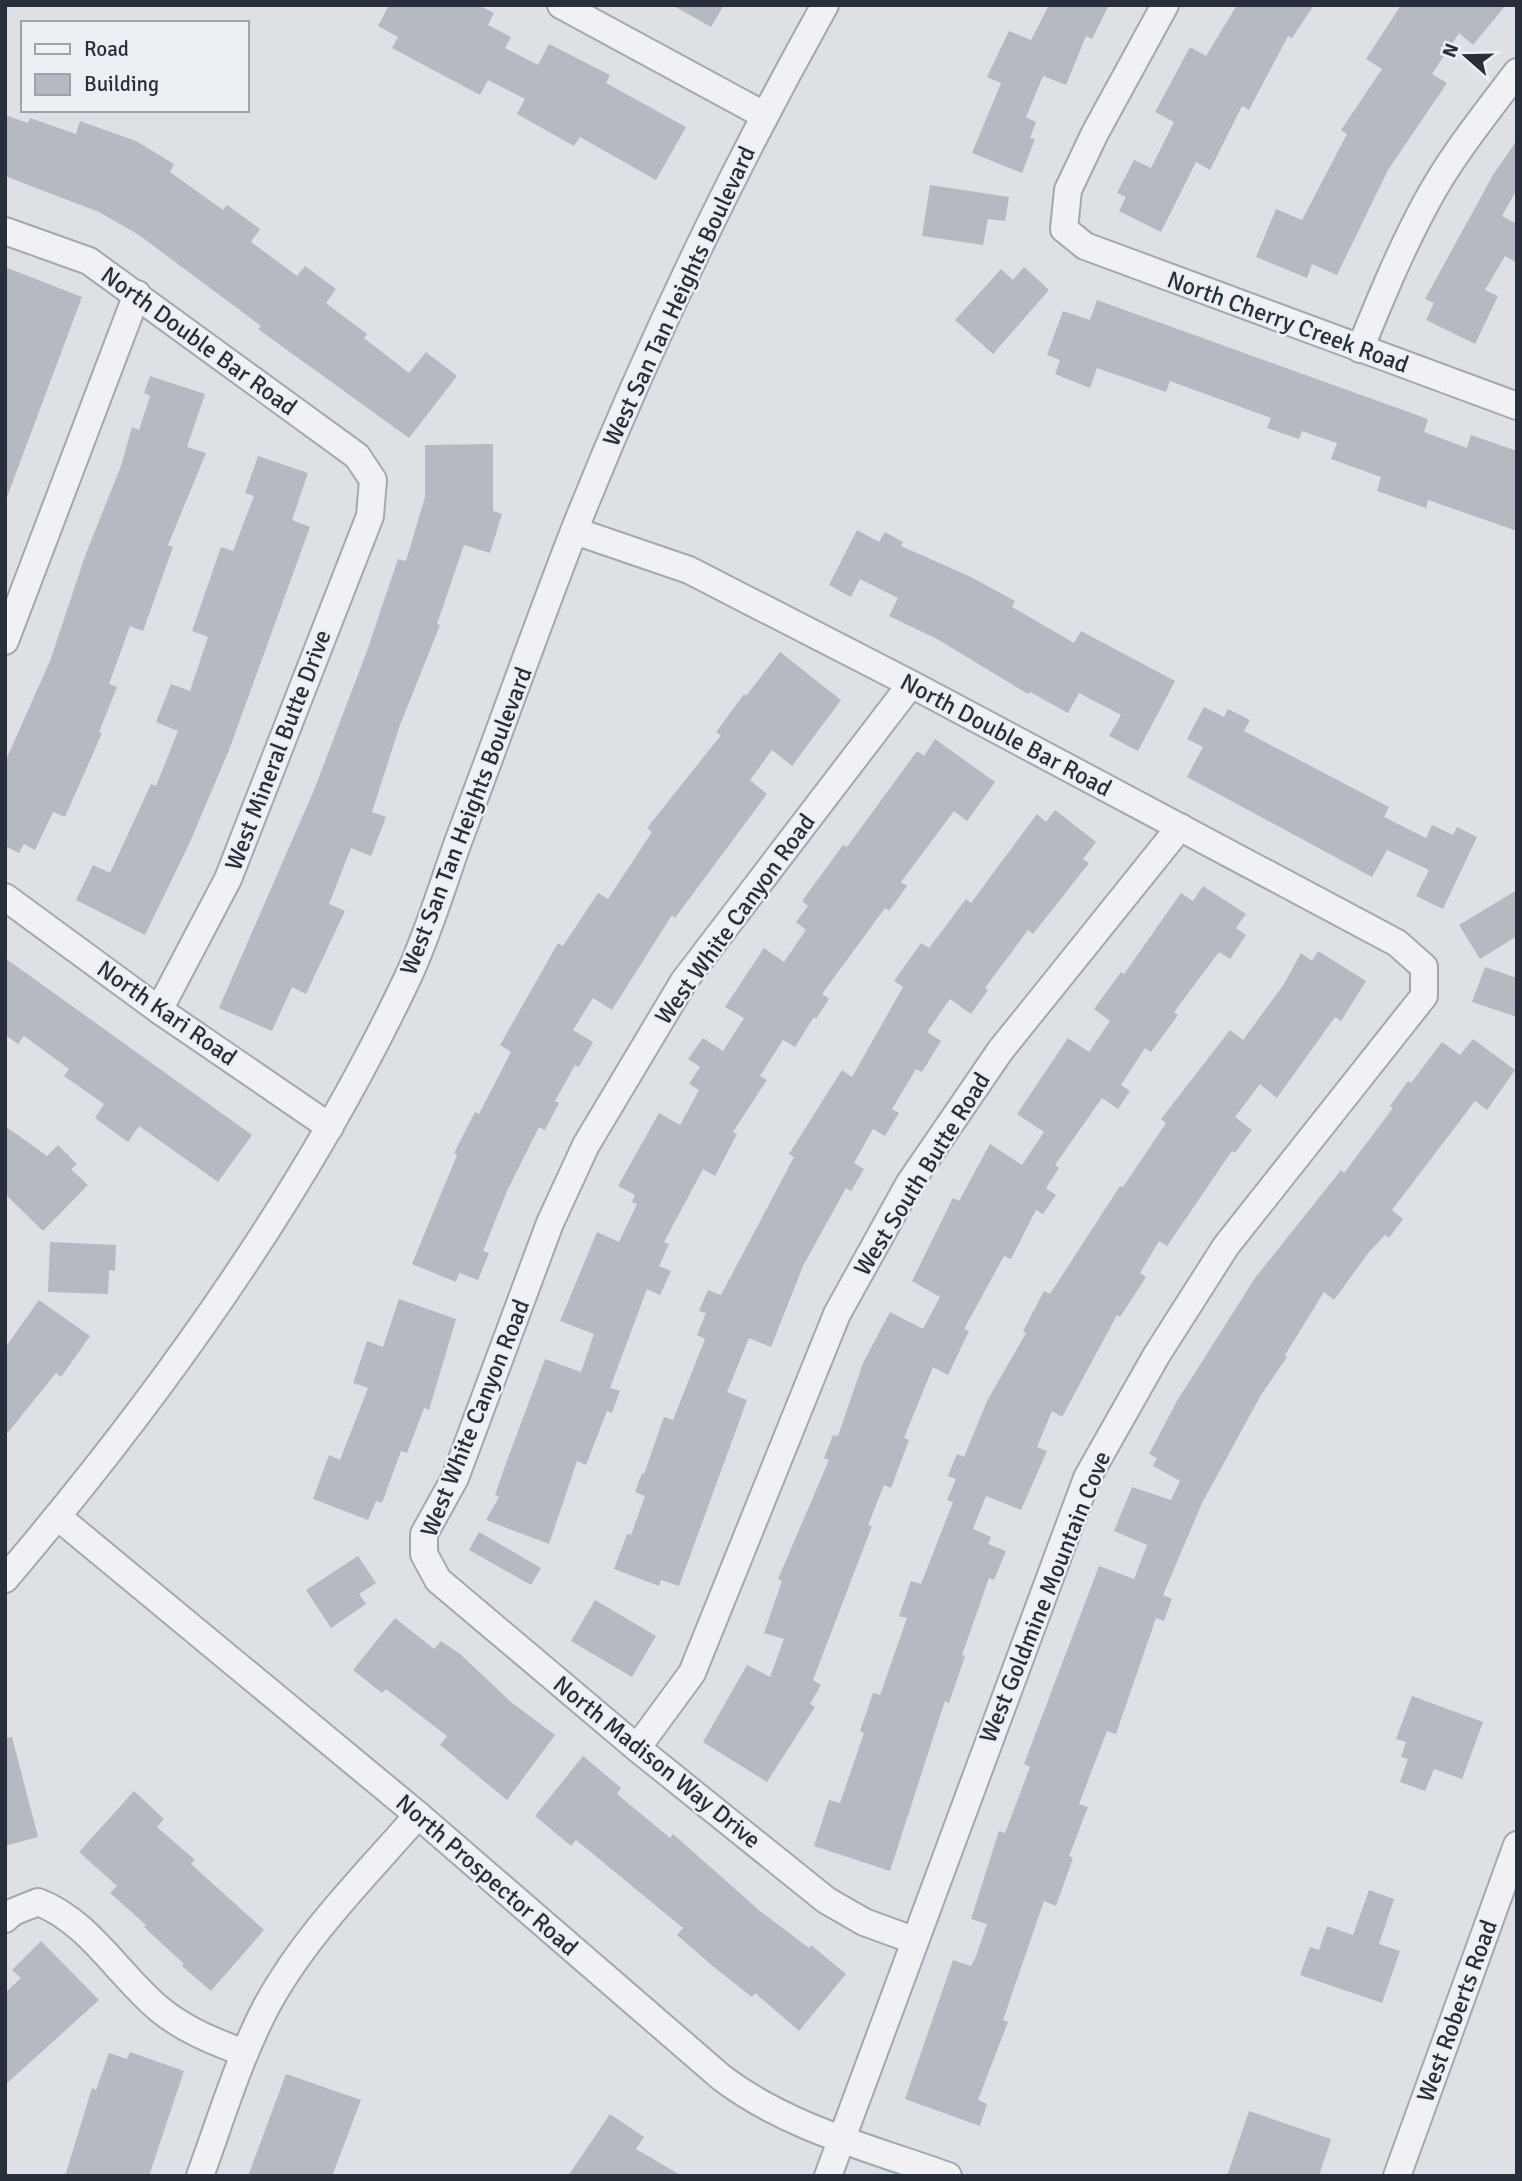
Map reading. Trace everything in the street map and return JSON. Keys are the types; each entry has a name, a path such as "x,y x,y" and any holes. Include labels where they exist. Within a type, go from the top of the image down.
{"street":[{"name":"West San Tan Heights Boulevard","path":"5,1579 58,1517 164,1382 330,1127 410,974 575,531 647,359 710,220 825,5"},
{"name":"North Cherry Creek Road","path":"1165,5 1095,133 1068,190 1064,229 1085,246 1517,406"},
{"path":"577,9 764,115"},
{"path":"1360,349 1391,273 1426,202 1460,148 1517,72"},
{"name":"North Double Bar Road","path":"5,231 89,261 357,456 373,480"},
{"path":"5,641 137,294"},
{"name":"West Mineral Butte Drive","path":"159,1010 228,879 370,516 373,480"},
{"name":"North Double Bar Road","path":"575,531 689,569 1397,943 1423,967"},
{"name":"West White Canyon Road","path":"424,1554 424,1534 455,1478 550,1223 586,1145 684,981 911,684"},
{"name":"West South Butte Road","path":"637,1748 692,1673 837,1314 903,1195 1000,1051 1181,827"},
{"name":"North Kari Road","path":"5,897 159,1010 330,1127"},
{"name":"West Goldmine Mountain Cove","path":"828,2176 913,1940 1087,1478 1156,1356 1226,1246 1424,996 1423,967"},
{"name":"North Prospector Road","path":"58,1517 418,1815 752,2101 789,2120 948,2176"},
{"name":"North Madison Way Drive","path":"424,1554 438,1580 637,1748 826,1900 864,1922 913,1940"},
{"path":"200,2176 244,2053 267,2006 295,1961 418,1815"},
{"name":"West Roberts Road","path":"1397,2176 1517,1845"},
{"path":"5,1919 13,1912 38,1902 61,1910 158,2008 188,2031 244,2053"}],"building":[{"path":"389,5 478,5 494,13 488,25 511,37 505,48 538,65 549,44 610,75 606,83 686,127 656,180 580,137 574,146 517,114 525,99 488,80 480,95 392,48 398,37 378,26"},
{"path":"672,5 724,5 711,27"},
{"path":"1049,5 1109,5 1092,39 1086,36 1066,85 1043,76 1026,117 1036,122 1030,138 1035,139 1022,173 972,153 1001,83 987,77 1009,31 1031,40"},
{"path":"1237,5 1314,5 1292,38 1288,36 1249,110 1242,106 1210,170 1196,162 1161,232 1119,211 1126,197 1117,193 1134,160 1151,168 1174,122 1155,112 1190,47 1206,56"},
{"path":"1401,5 1506,5 1473,45 1459,33 1432,74 1447,83 1388,170 1337,275 1312,264 1307,278 1256,257 1276,209 1302,220 1347,134 1341,130 1382,69 1366,59"},
{"path":"5,115 28,123 30,118 76,134 80,121 136,141 174,164 170,172 223,210 227,205 260,229 251,242 297,276 305,266 336,289 326,303 367,334 364,338 409,373 426,352 457,376 409,438 258,329 261,326 139,235 99,212 5,176"},
{"path":"1517,140 1517,189 1502,216 1517,224 1517,263 1505,256 1485,290 1498,296 1475,344 1426,320 1434,303 1425,299 1493,175"},
{"path":"930,185 1009,197 1005,221 988,219 983,245 922,236"},
{"path":"5,267 82,297 7,497 5,497"},
{"path":"1024,267 1049,290 993,354 955,320 1001,269 1013,280"},
{"path":"1097,300 1428,419 1424,432 1467,448 1471,435 1517,451 1517,531 1428,500 1426,508 1377,491 1381,477 1331,459 1337,443 1302,431 1299,439 1267,428 1271,418 1170,381 1166,392 1097,368 1090,388 1055,374 1060,360 1047,355 1063,311 1090,320"},
{"path":"150,376 205,394 187,447 206,453 168,545 173,547 143,631 130,626 109,684 117,687 99,732 102,733 65,817 53,812 35,850 24,844 19,853 5,846 5,762 50,661 85,556 121,466 132,427 139,430 150,396 144,393"},
{"path":"493,444 493,511 502,514 490,553 464,545 437,624 440,625 400,725 372,812 386,817 371,856 351,848 329,904 345,911 306,994 292,987 272,1031 219,1008 314,790 367,651 398,559 406,561 425,497 425,445"},
{"path":"258,456 308,473 292,520 310,527 229,750 190,842 145,935 76,900 93,865 110,873 151,784 156,786 178,731 156,722 171,684 190,691 208,637 192,631 221,547 233,551 254,496 245,493"},
{"path":"857,530 879,542 885,532 903,542 901,546 971,577 1015,601 1012,607 1074,643 1081,631 1175,681 1138,751 1109,736 1121,715 1079,693 1068,713 1030,692 1028,694 937,639 889,616 898,598 860,579 851,597 829,585"},
{"path":"780,652 841,700 792,766 772,750 750,780 767,794 675,918 672,915 612,1010 593,998 573,1030 593,1042 579,1067 575,1065 555,1101 559,1103 545,1130 539,1127 507,1191 483,1251 489,1253 478,1280 459,1273 456,1282 412,1264 457,1155 454,1153 475,1112 479,1114 511,1052 500,1045 558,943 563,946 598,893 608,899 652,832 647,828 721,735 716,732 744,694 746,696"},
{"path":"1204,707 1224,717 1228,709 1250,720 1244,731 1389,807 1384,817 1426,838 1432,825 1453,835 1457,827 1477,837 1443,909 1416,896 1429,870 1387,850 1372,877 1187,777 1203,747 1187,739"},
{"path":"935,739 995,782 967,821 954,811 901,882 907,886 889,911 885,908 822,994 829,999 816,1019 814,1017 795,1047 783,1040 760,1076 767,1080 733,1132 737,1134 715,1176 703,1169 664,1242 669,1244 659,1266 671,1271 660,1295 647,1289 610,1388 620,1391 612,1413 607,1411 586,1465 577,1461 549,1544 486,1520 499,1497 495,1495 545,1359 581,1372 594,1334 560,1321 597,1232 619,1242 637,1204 632,1202 635,1195 618,1186 659,1113 680,1125 699,1090 689,1084 700,1067 688,1059 703,1038 723,1051 744,1018 725,1007 764,948 784,962 806,930 796,922 808,906 802,901 843,845 847,847 917,751 924,756"},
{"path":"1055,810 1096,842 1083,859 1089,863 1033,934 1028,930 985,988 988,990 971,1014 950,999 927,1032 941,1041 922,1072 916,1069 892,1109 899,1113 885,1136 873,1129 854,1163 864,1169 851,1191 846,1188 803,1266 771,1347 749,1338 727,1392 747,1400 679,1586 661,1580 659,1586 614,1569 627,1534 631,1535 645,1496 635,1492 664,1417 673,1420 705,1339 697,1335 706,1313 699,1311 708,1290 721,1295 794,1157 789,1154 842,1070 852,1077 903,987 894,981 921,943 929,948 966,899 971,903 1037,814 1046,822"},
{"path":"1203,886 1246,914 1236,928 1246,935 1230,959 1219,952 1174,1012 1178,1015 1151,1052 1145,1048 1121,1085 1130,1091 1118,1109 1102,1098 1055,1165 1059,1168 1046,1188 1056,1195 1043,1214 1036,1210 1011,1259 1004,1256 964,1329 969,1331 948,1375 933,1367 904,1438 909,1440 891,1488 884,1485 868,1525 872,1526 813,1680 821,1685 810,1704 815,1707 767,1782 703,1742 747,1665 770,1677 784,1639 764,1633 782,1581 778,1579 829,1460 824,1458 833,1435 838,1436 863,1363 890,1312 923,1329 940,1297 912,1281 953,1198 959,1201 990,1144 1022,1165 1044,1132 1017,1114 1068,1038 1089,1052 1110,1021 1094,1009 1121,972 1124,974 1181,893 1193,901"},
{"path":"1517,890 1517,936 1480,959 1459,925"},
{"path":"1318,951 1366,981 1341,1021 1335,1017 1277,1098 1260,1084 1235,1117 1252,1130 1235,1153 1232,1151 1167,1246 1159,1241 1140,1273 1146,1277 1120,1317 1117,1315 1062,1417 1052,1411 1037,1447 1047,1451 1021,1510 986,1496 973,1529 991,1537 988,1544 1006,1551 994,1580 989,1578 962,1655 965,1656 949,1703 945,1701 890,1871 814,1846 829,1800 840,1803 864,1733 860,1731 873,1693 880,1695 907,1618 899,1616 911,1581 921,1584 953,1502 947,1500 956,1479 948,1476 957,1454 964,1457 987,1401 1026,1333 1023,1331 1044,1291 1050,1294 1120,1186 1123,1187 1166,1123 1161,1119 1230,1030 1243,1040 1284,984 1301,953 1312,961"},
{"path":"5,958 252,1135 218,1182 139,1126 128,1142 95,1118 104,1104 64,1076 69,1069 24,1036 18,1044 5,1035"},
{"path":"1485,967 1517,978 1517,1017 1472,1002"},
{"path":"1473,1039 1515,1070 1487,1110 1475,1101 1392,1210 1403,1219 1389,1238 1385,1235 1369,1252 1334,1300 1324,1292 1285,1355 1287,1357 1261,1395 1202,1503 1163,1595 1172,1599 1164,1621 1156,1618 1116,1734 1107,1731 1079,1804 1088,1807 1069,1856 1073,1858 1056,1906 1044,1901 1003,2020 1008,2022 978,2100 987,2104 980,2126 905,2099 953,1960 971,1966 975,1959 987,1924 971,1919 999,1831 1005,1833 1030,1767 1024,1764 1099,1566 1134,1579 1147,1545 1114,1531 1132,1487 1171,1500 1180,1481 1153,1466 1157,1458 1149,1454 1177,1401 1255,1278 1341,1170 1344,1173 1393,1108 1390,1106 1408,1081 1411,1083 1442,1042 1460,1055"},
{"path":"5,1126 47,1156 58,1145 77,1164 71,1169 88,1185 43,1231 5,1194"},
{"path":"50,1242 116,1245 115,1271 109,1270 108,1294 48,1292"},
{"path":"399,1299 456,1319 429,1410 424,1408 407,1453 401,1451 382,1503 376,1501 368,1520 313,1499 329,1455 340,1460 368,1388 353,1383 367,1341 383,1347"},
{"path":"39,1300 90,1336 61,1377 56,1373 5,1436 5,1348"},
{"path":"479,1532 541,1568 531,1585 469,1550"},
{"path":"358,1556 376,1583 359,1594 366,1604 331,1628 306,1590"},
{"path":"595,1600 656,1636 632,1677 571,1641"},
{"path":"395,1618 434,1649 441,1641 460,1654 511,1702 555,1735 507,1800 440,1745 447,1736 386,1689 382,1693 353,1670"},
{"path":"1412,1696 1483,1722 1462,1779 1434,1769 1425,1791 1400,1782 1408,1759 1401,1757 1406,1742 1396,1739"},
{"path":"12,1737 38,1837 5,1846 5,1738"},
{"path":"583,1756 621,1788 617,1794 670,1838 673,1834 760,1911 809,1948 811,1945 846,1974 799,2031 755,1993 752,1997 715,1968 677,1935 683,1928 576,1840 571,1846 535,1816"},
{"path":"134,1791 164,1819 157,1827 195,1860 191,1864 264,1930 211,1991 182,1966 184,1964 144,1927 146,1925 110,1893 117,1886 79,1852"},
{"path":"1369,1890 1394,1899 1379,1944 1400,1951 1382,2003 1300,1975 1310,1947 1319,1950 1327,1926 1353,1935"},
{"path":"41,1941 99,2000 5,2085 5,1993 21,1978 12,1970"},
{"path":"130,2052 184,2071 149,2176 65,2176 92,2088 96,2090 109,2053 127,2059"},
{"path":"286,2074 361,2100 332,2176 248,2176"},
{"path":"1249,2111 1331,2139 1319,2176 1227,2176"},
{"path":"610,2114 644,2137 636,2149 682,2176 568,2176"}]}
